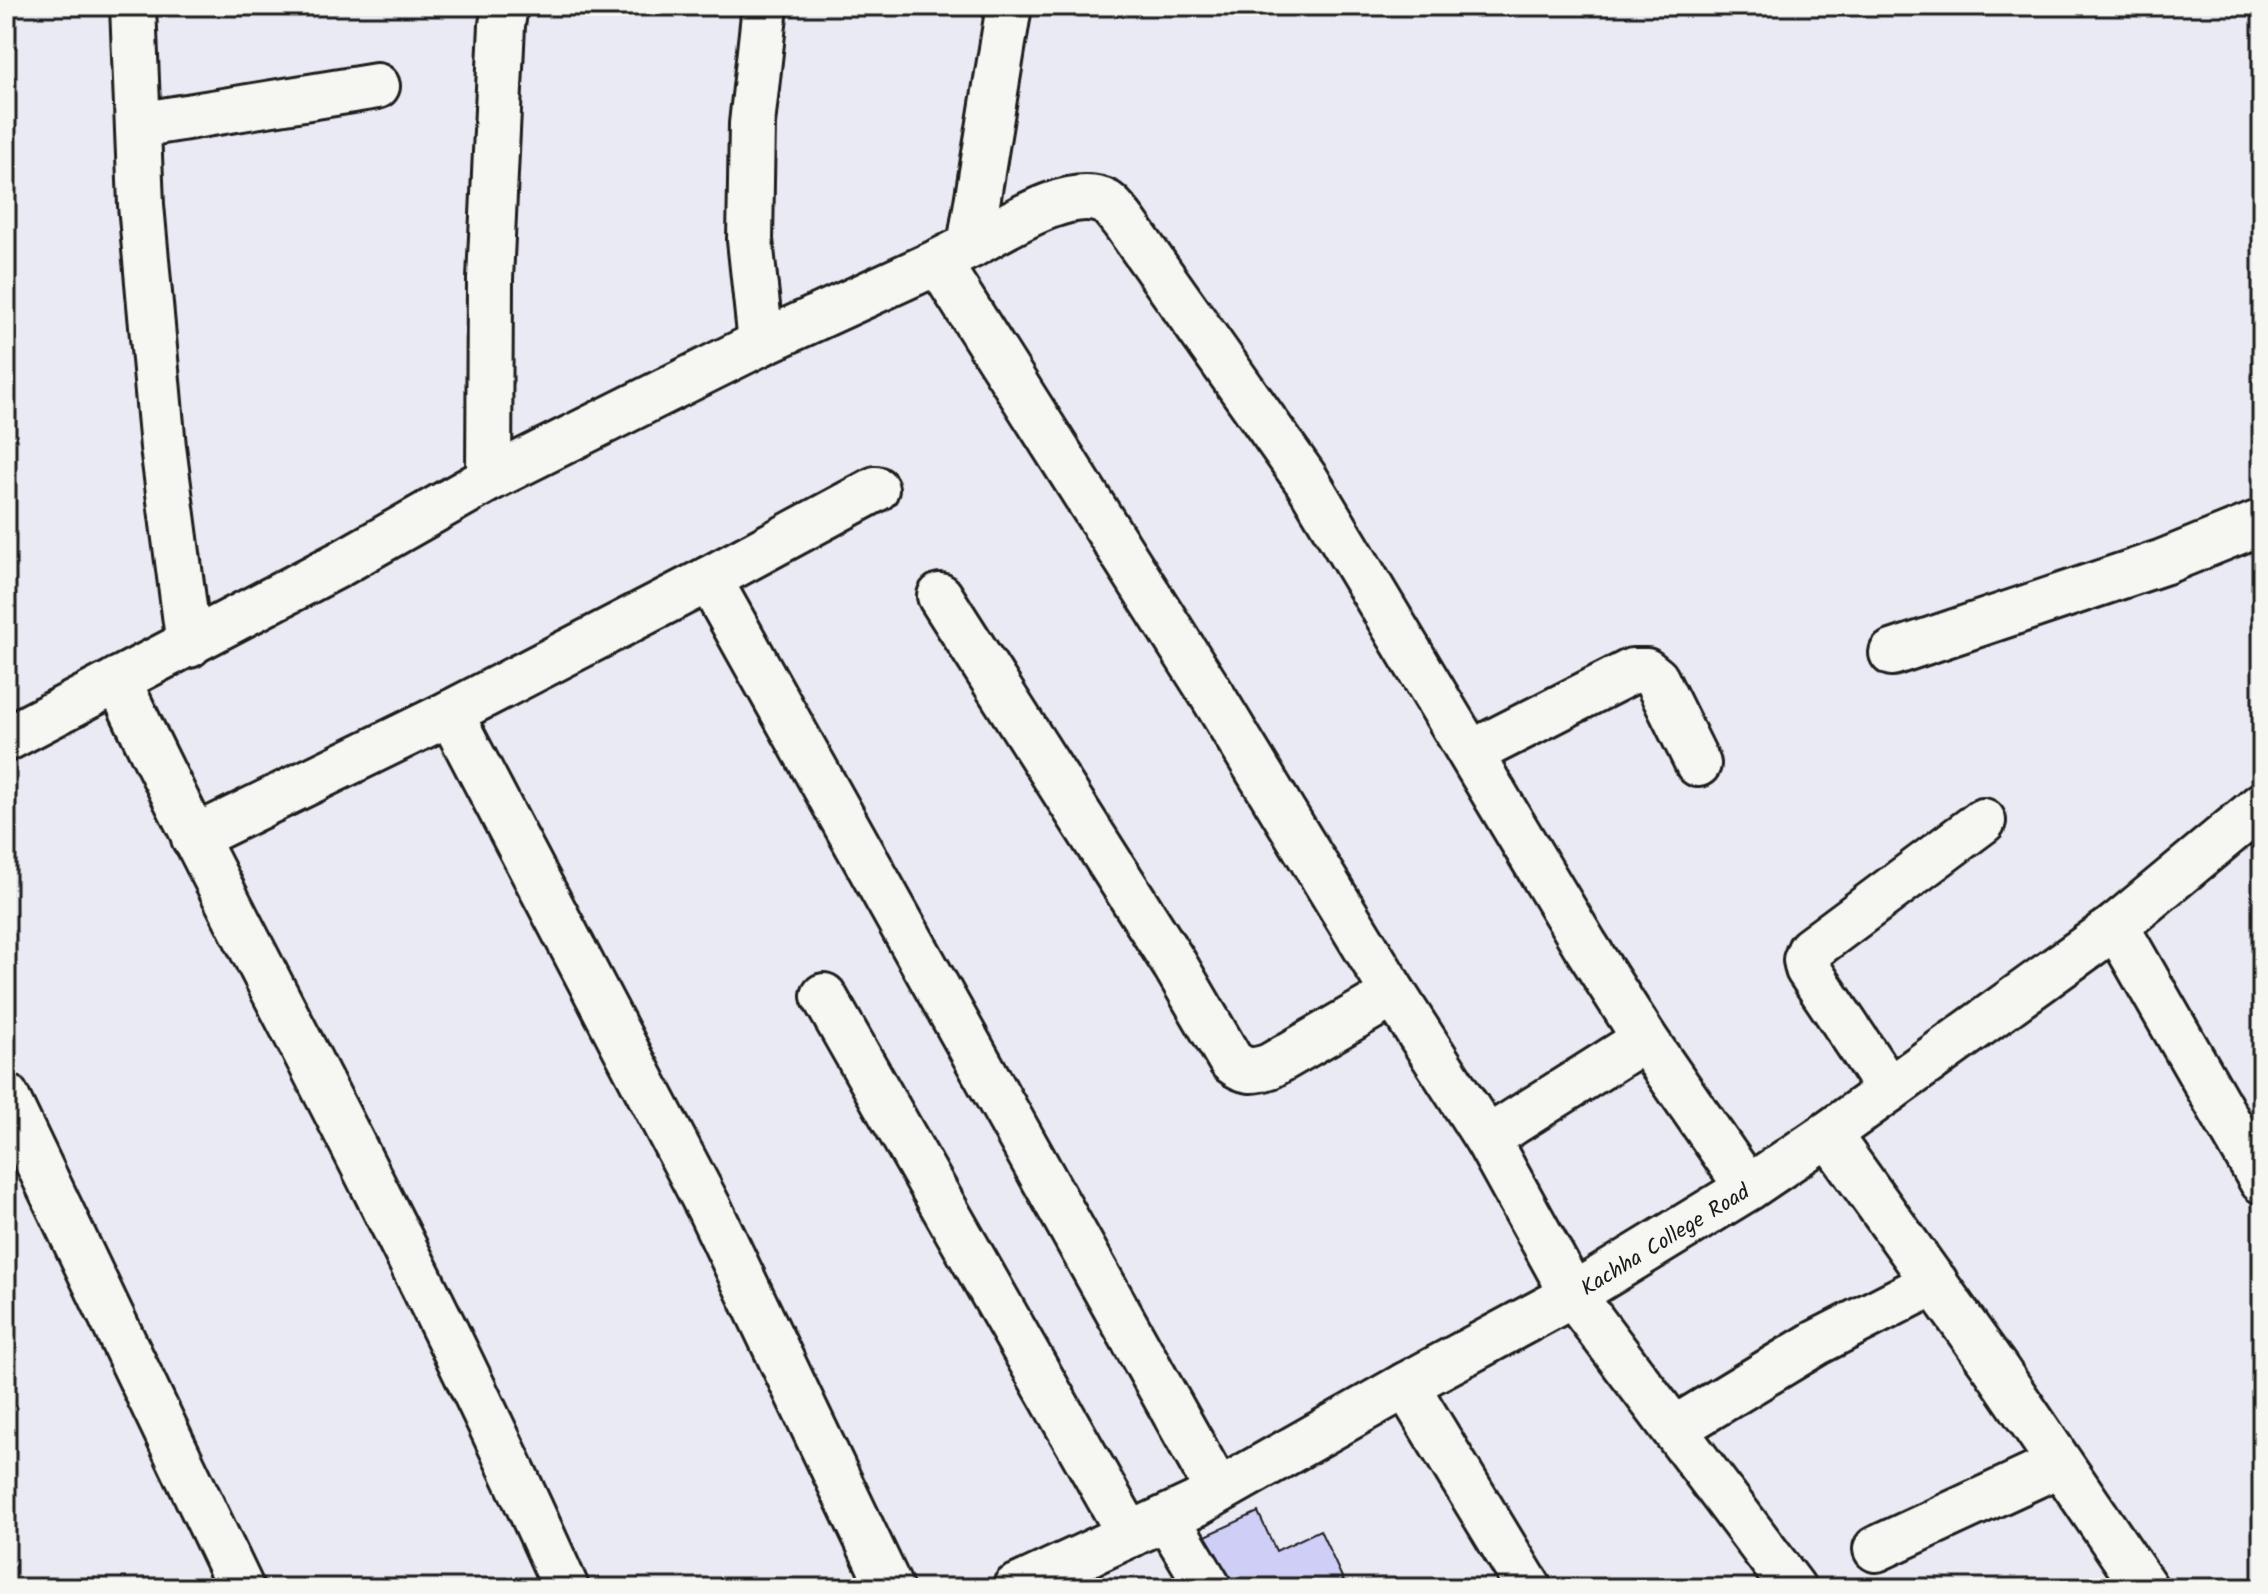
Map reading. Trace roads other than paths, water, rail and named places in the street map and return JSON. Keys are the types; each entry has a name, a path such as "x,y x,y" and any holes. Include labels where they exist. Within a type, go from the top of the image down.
{"street":[{"path":"133,6 141,205 163,447 189,645"},
{"path":"489,479 490,279 505,6"},
{"path":"761,343 750,240 752,124 765,6"},
{"path":"1009,6 954,254 1209,690 1394,994 1487,1139 1573,1295 1793,1588"},
{"path":"138,125 377,86"},
{"path":"6,739 338,565 489,479 761,343 954,254 1057,202 1083,197 1107,203 1124,222 1307,481 1585,945 1645,1039 1748,1188"},
{"path":"194,838 450,713 876,489"},
{"path":"1892,653 2163,562 2262,522"},
{"path":"709,579 1218,1491"},
{"path":"940,596 1175,965 1231,1061 1243,1070 1255,1071 1270,1066 1394,994"},
{"path":"1471,753 1632,671 1646,671 1656,679 1698,764"},
{"path":"118,680 194,838 376,1190 566,1588"},
{"path":"450,713 709,1208 890,1588"},
{"name":"Kachha College Road","path":"1015,1588 1218,1491 1573,1295 1748,1188 1828,1134 2116,926 2262,805"},
{"path":"1889,1090 1808,969 1806,960 1810,950 1983,821"},
{"path":"2116,926 2262,1181"},
{"path":"824,996 1148,1526 1209,1588"},
{"path":"1487,1139 1645,1039"},
{"path":"6,1096 241,1588"},
{"path":"1828,1134 1935,1282 2145,1588"},
{"path":"1674,1429 1816,1343 1935,1282"},
{"path":"1406,1385 1529,1588"},
{"path":"1876,1549 2060,1464"}]}
